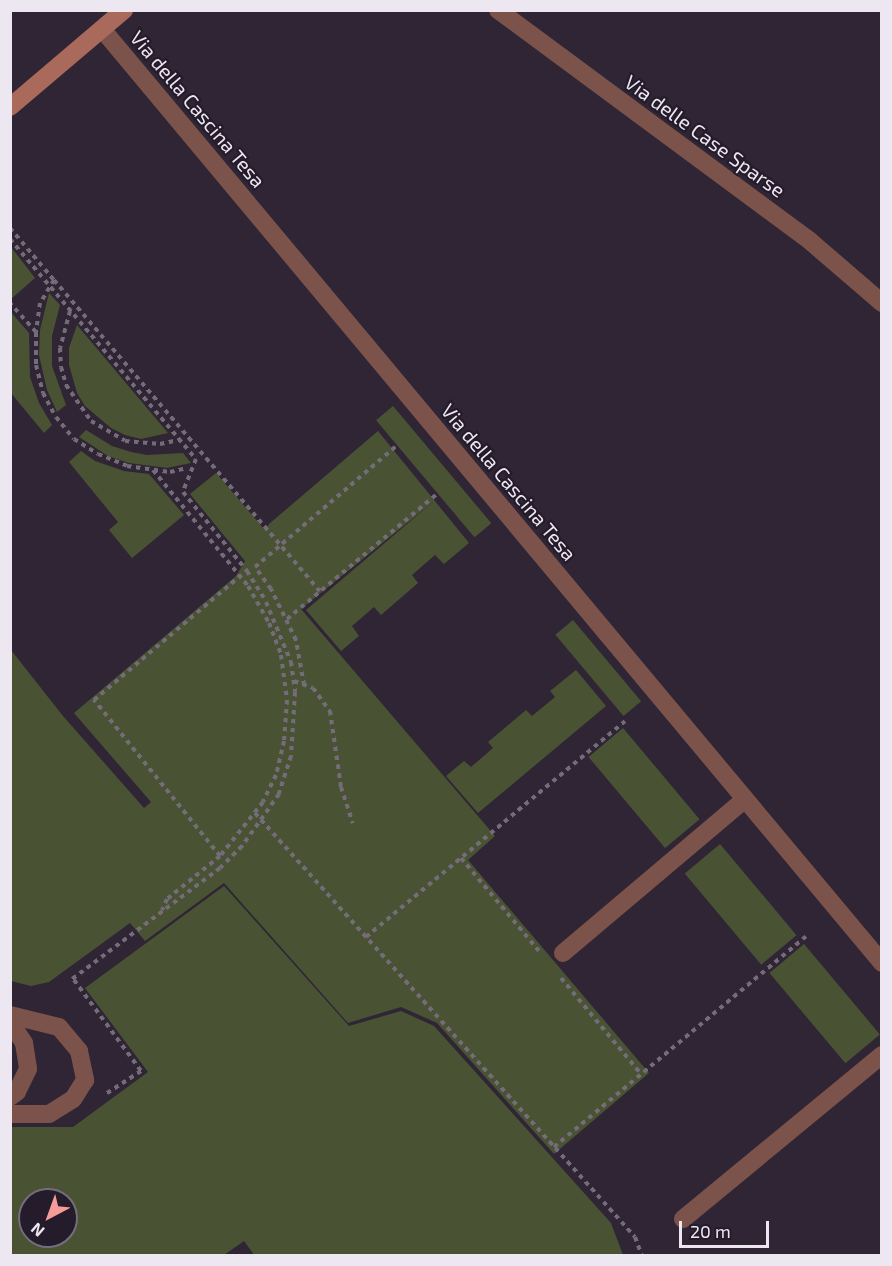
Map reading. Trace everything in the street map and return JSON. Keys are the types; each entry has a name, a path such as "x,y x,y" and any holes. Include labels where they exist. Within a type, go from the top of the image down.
{"street":[{"path":"10,107 124,10"},
{"name":"Via delle Case Sparse","path":"498,10 810,241 882,303"},
{"name":"Via della Cascina Tesa","path":"102,29 882,963"},
{"path":"563,953 745,799"},
{"path":"10,1015 59,1028 79,1051 85,1080 73,1099 49,1114 10,1114"},
{"path":"10,1022 24,1043 28,1069 17,1092 10,1097"},
{"path":"683,1219 882,1055"}],"path":[{"path":"10,228 320,591"},
{"path":"10,239 196,459 183,492 247,571 266,602 291,662 294,681 296,719 291,756 279,794 261,821 242,846 220,868 72,979"},
{"path":"54,280 40,303 36,332 36,365 43,393 64,427 74,439 98,454 127,466 153,471 188,468"},
{"path":"10,303 36,332"},
{"path":"70,311 60,348 61,367 66,385 91,421 125,441 160,444 180,440"},
{"path":"304,685 296,640 287,620 255,567 396,446"},
{"path":"153,471 240,576 269,623 281,655 287,700 284,741 276,775 255,813 220,856 167,899 162,911"},
{"path":"287,620 436,495"},
{"path":"220,856 94,700 240,576"},
{"path":"294,681 313,688 330,711 341,788 353,823"},
{"path":"366,937 625,721"},
{"path":"255,813 635,1237 642,1256"},
{"path":"554,1147 806,936"}],"green space":[{"path":"11,247 35,278 10,299"},
{"path":"49,293 60,305 52,336 52,366 66,405 57,412 47,390 39,355 40,330"},
{"path":"10,311 29,333 30,377 39,403 52,425 44,433 11,393"},
{"path":"77,325 168,433 141,439 125,435 111,428 85,406 77,393 69,365 69,348"},
{"path":"393,406 491,523 474,537 376,420"},
{"path":"86,430 112,446 131,452 147,455 183,453 191,463 167,468 129,463 108,456 79,437"},
{"path":"378,431 469,543 444,564 435,555 412,575 418,583 381,615 374,607 352,626 359,636 341,651 306,610 433,502 301,609 495,836 468,860 649,1073 554,1154 437,1023 401,1007 348,1023 224,883 145,941 130,923 49,982 31,986 11,981 11,650 63,716 144,808 151,802 74,713 236,576 245,561 190,494 216,473 265,530 269,524"},
{"path":"81,451 95,461 124,471 149,474 184,515 132,558 109,530 118,522 69,462"},
{"path":"573,620 641,701 624,716 555,635"},
{"path":"576,670 606,706 478,813 446,776 464,761 471,767 493,748 488,742 526,710 532,716 555,697 550,691"},
{"path":"623,728 699,819 665,848 589,757"},
{"path":"720,844 796,935 761,965 685,874"},
{"path":"224,886 349,1026 401,1011 434,1026 611,1223 623,1255 255,1256 244,1241 224,1255 11,1255 11,1127 73,1127 148,1072 85,988"},
{"path":"804,944 880,1034 845,1063 770,973"}]}
